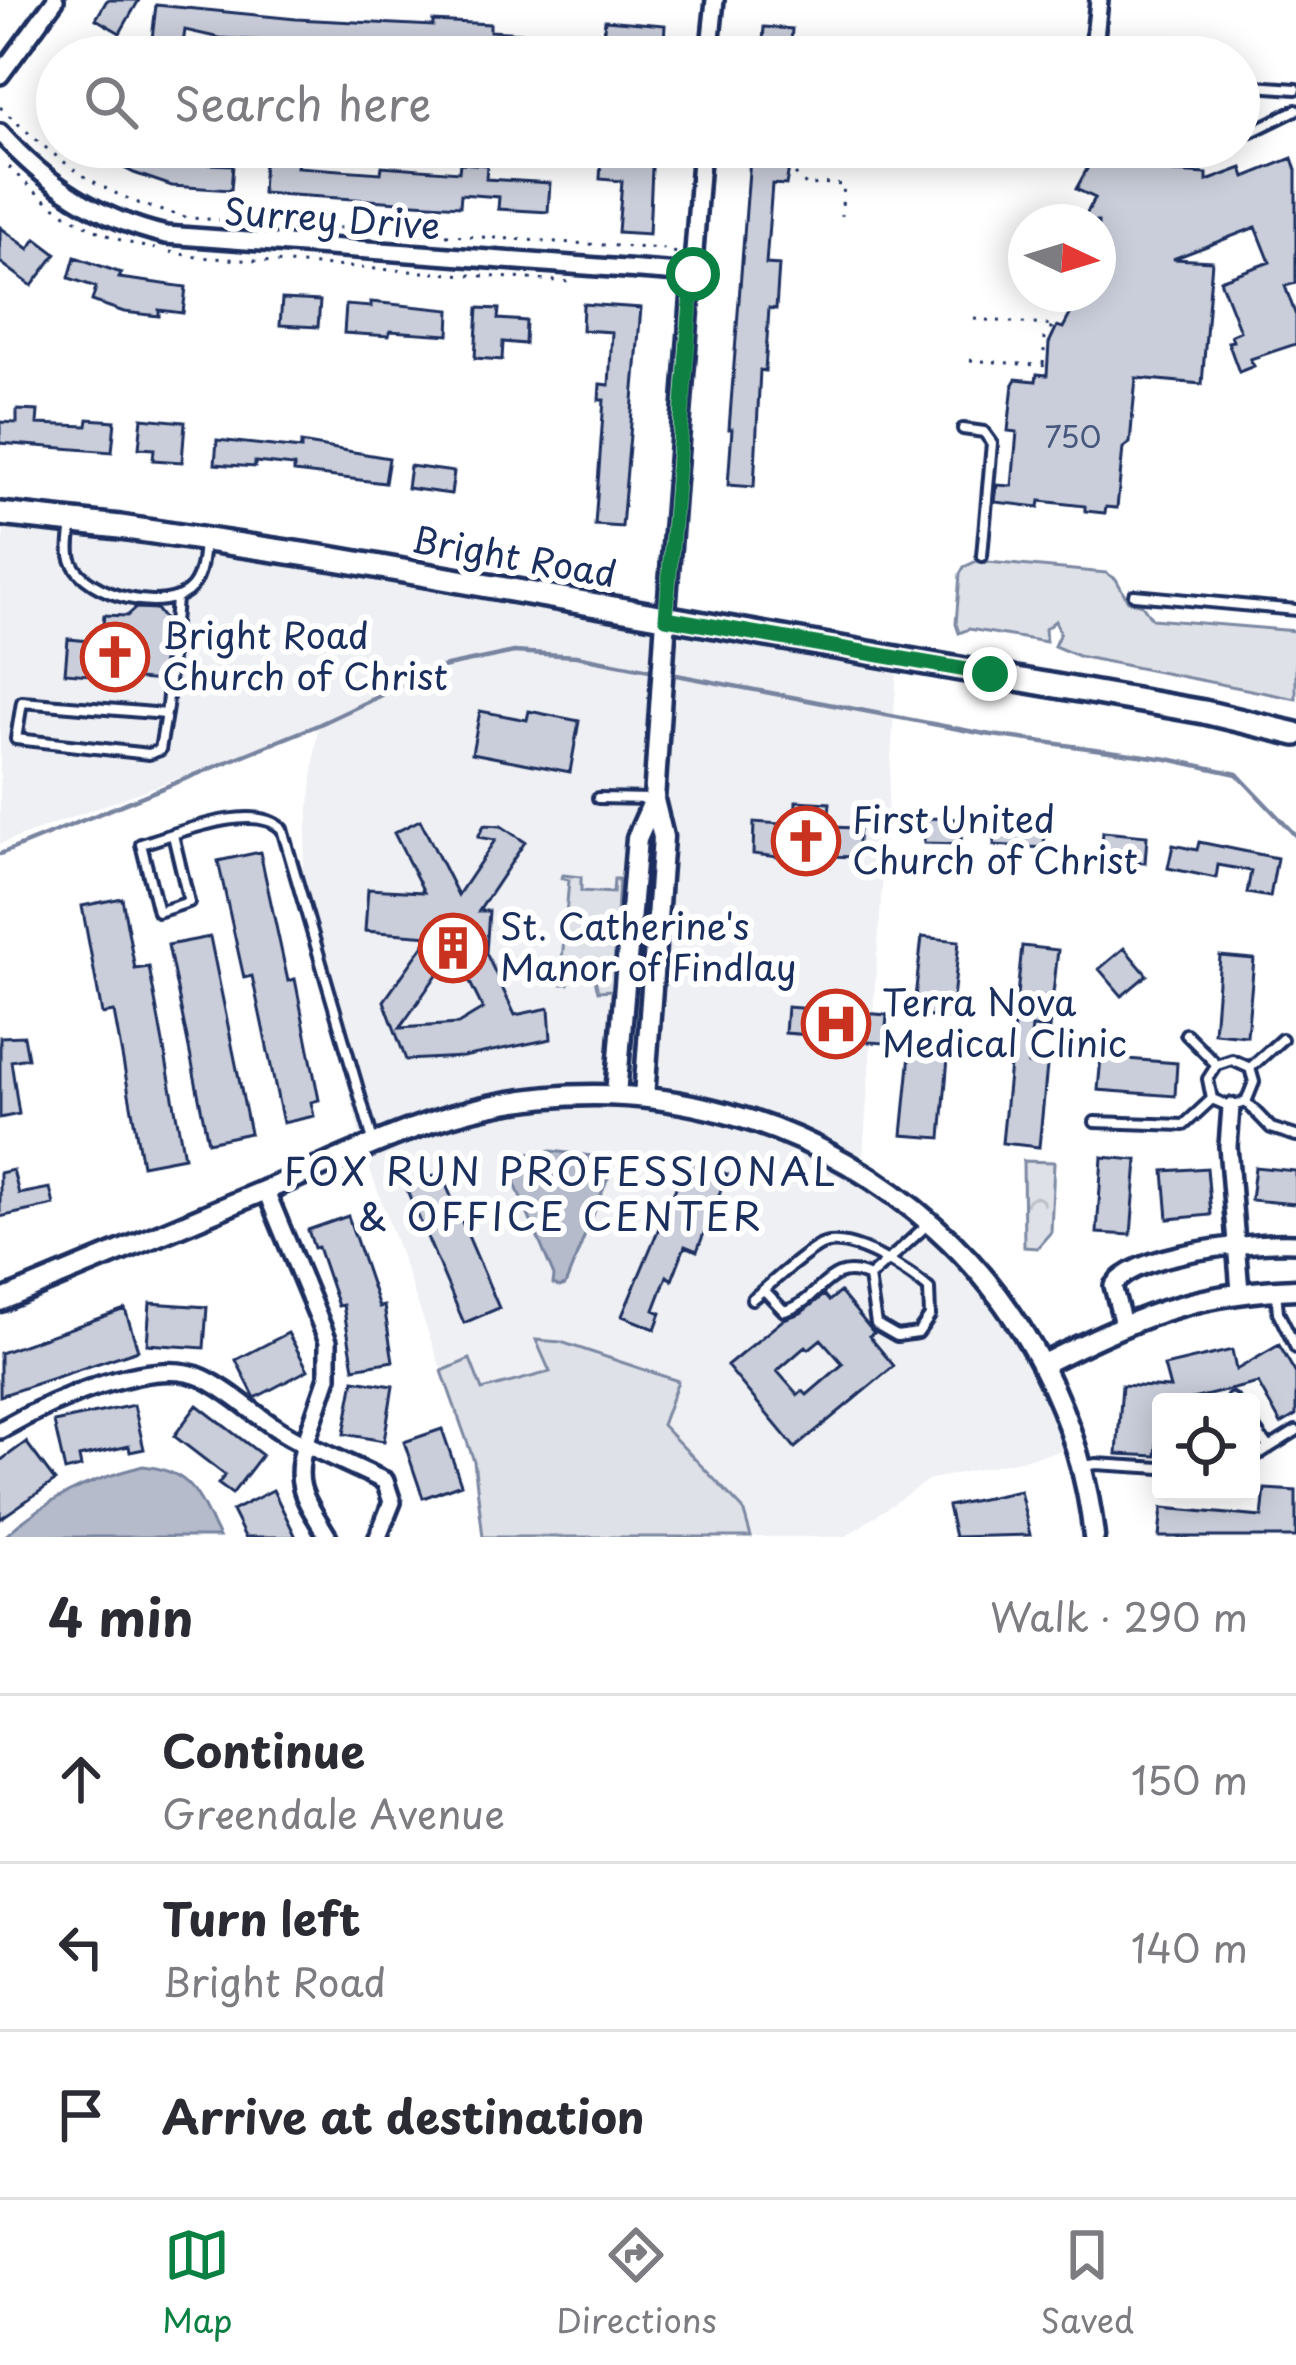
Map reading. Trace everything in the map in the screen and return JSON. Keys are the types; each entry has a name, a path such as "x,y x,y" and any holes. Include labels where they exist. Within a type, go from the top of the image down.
{"main road":[{"name":"Bright Road","path":"0,514 205,539 1204,712 1296,734"}],"street":[{"path":"0,75 55,0"},
{"path":"711,36 715,0"},
{"path":"1096,36 1100,0"},
{"name":"Surrey Drive","path":"0,134 52,184 95,212 166,236 693,274"},
{"path":"644,1097 663,837 654,800 662,650 701,168"},
{"path":"616,1095 637,838 654,800"},
{"path":"0,1301 375,1145 487,1106 616,1095 713,1109 802,1139 879,1182 930,1222 980,1273 1041,1364 1070,1430 1094,1537"},
{"path":"1239,1104 1228,1146 1240,1292"},
{"path":"266,1191 328,1341 328,1377 299,1464 299,1485 328,1537"},
{"path":"1123,1324 1113,1286 1118,1278 1149,1264 1237,1246 1296,1243"},
{"path":"1041,1364 1123,1324 1204,1297 1286,1290"},
{"path":"0,1430 74,1394 174,1371 207,1380 262,1421 385,1480 392,1502 377,1537"}],"lane":[{"path":"1260,86 1296,89"},
{"path":"1260,128 1296,110"},
{"path":"964,429 984,431 992,443 982,556"},
{"path":"72,522 70,560 85,578 138,600 176,598 190,590 197,579 205,539"},
{"path":"1134,595 1296,610"},
{"path":"166,714 22,702 16,739 149,754 160,750 166,714 176,598"},
{"path":"598,798 654,800"},
{"path":"173,835 189,902 158,912 141,844 173,835 249,815 273,820 282,829 375,1145"},
{"path":"1186,1034 1217,1065"},
{"path":"1250,1068 1282,1039"},
{"path":"1213,1099 1208,1079 1217,1065 1232,1060 1250,1068"},
{"path":"1239,1104 1254,1082 1250,1068"},
{"path":"1213,1099 1239,1104 1271,1128 1296,1136"},
{"path":"1095,1122 1173,1127 1193,1119 1213,1099"},
{"path":"868,1277 930,1222"},
{"path":"752,1299 831,1242 908,1270 929,1289 930,1316 918,1334 898,1336 876,1324 868,1277"},
{"path":"764,1290 784,1310 796,1308 842,1271 854,1270 868,1277"},
{"path":"1286,1290 1278,1312 1296,1348"},
{"path":"1260,1454 1296,1431"},
{"path":"1260,1436 1269,1448"},
{"path":"1081,1467 1096,1463 1152,1467"}],"path":[{"path":"0,106 36,138"},
{"path":"71,168 103,190 147,209 191,218 664,248 681,255"},
{"path":"793,168 808,187 844,185 842,216"},
{"path":"1195,168 1195,173"},
{"path":"970,360 1045,366 1045,338 1055,326 974,320"}],"shaded area":[{"path":"6,515 898,658 862,1171 879,1182 1007,1309 1075,1448 928,1480 845,1537 483,1537 474,1461 363,1150 301,882 318,726 0,844 0,566"}],"green space":[{"path":"977,561 1106,573 1116,579 1128,601 1142,605 1152,619 1296,631 1296,699 1078,656 1054,646 1060,633 1055,621 1045,629 1046,642 969,629 959,633 960,574"},
{"path":"563,875 581,877 581,891 613,893 614,879 619,879 613,990 598,991 594,976 570,975 568,984 560,984 569,880"},
{"path":"1023,1161 1054,1162 1051,1232 1037,1248 1024,1247"},
{"path":"536,1340 561,1342 678,1381 662,1425 743,1509 751,1537 483,1537 474,1461 442,1371 470,1359 482,1390 550,1372"}],"water":[{"path":"552,1151 599,1157 611,1170 565,1285 560,1287 553,1284 554,1276 507,1165 511,1156"},
{"path":"143,1466 173,1473 192,1488 219,1537 4,1537 69,1492"}],"building":[{"path":"107,0 139,0 120,33 96,19"},
{"path":"156,5 296,19 490,24 490,31 555,35 211,36 185,30 184,36 152,36"},
{"path":"605,20 665,25 664,36 603,36"},
{"path":"764,27 792,29 792,36 763,36"},
{"path":"1292,158 1296,170 1296,283 1285,286 1296,316 1296,344 1250,359 1254,366 1239,372 1228,342 1240,331 1220,280 1270,262 1256,227 1173,259 1212,261 1202,384 1136,378 1117,508 1106,507 1105,513 1040,501 1039,507 995,502 997,485 1012,486 1017,432 1008,431 1016,379 1036,381 1037,374 1047,375 1049,343 1071,312 1116,312 1116,204 1092,204 1095,198 1076,189 1088,168 1167,168 1207,174 1207,181 1242,168 1245,177"},
{"path":"124,168 233,168 231,190 172,186"},
{"path":"264,168 381,173 382,168 459,172 459,168 487,168 486,179 550,183 548,212 498,209 499,197 461,194 460,206 262,193"},
{"path":"601,168 652,168 649,234 618,232 622,181 600,179"},
{"path":"749,168 789,168 786,185 772,184 766,264 779,265 776,309 769,308 765,371 760,370 754,487 728,485"},
{"path":"0,227 29,249 36,239 56,254 32,286 0,262"},
{"path":"75,257 121,273 119,278 186,287 183,313 124,312 92,301 96,287 69,278"},
{"path":"282,299 320,301 318,327 280,325"},
{"path":"371,302 450,310 449,335 344,333 346,305 371,307"},
{"path":"583,304 641,308 622,527 595,525 604,400 599,400 600,384 609,385 612,332 582,330"},
{"path":"478,308 499,309 498,319 526,321 525,344 503,342 502,360 475,358"},
{"path":"17,410 38,411 37,424 87,426 88,419 115,421 112,452 0,443 0,422 17,423"},
{"path":"142,418 185,422 182,462 153,460 154,449 139,448"},
{"path":"217,440 301,449 301,443 389,458 385,483 294,472 294,466 215,464"},
{"path":"410,466 454,472 451,494 407,488"},
{"name":"Bright Road Church of Christ","path":"136,608 156,609 166,622 161,681 65,673 68,639 101,642 104,615 127,616"},
{"path":"480,711 527,720 529,711 579,721 570,772 472,753"},
{"name":"First United Church of Christ","path":"796,801 830,803 828,827 859,828 857,857 827,856 827,863 753,854 754,822 795,825"},
{"path":"996,816 1046,819 1044,848 994,845"},
{"path":"925,818 962,819 961,844 924,843"},
{"name":"St. Catherine's Manor of Findlay","path":"420,820 458,895 495,840 478,837 484,825 501,826 525,842 479,911 489,911 486,953 515,1015 549,1008 551,1039 463,1057 406,1060 384,1001 430,936 365,931 368,889 424,892 394,833","holes":["454,950 483,1009 458,1024 400,1028"]},
{"path":"1103,832 1147,836 1145,863 1101,859"},
{"path":"1199,842 1277,858 1270,897 1247,893 1251,871 1218,865 1216,878 1168,868 1173,845 1197,850"},
{"path":"260,852 288,981 295,979 319,1100 311,1102 314,1116 283,1123 252,976 244,978 218,861"},
{"path":"122,898 135,969 149,967 184,1157 142,1165 114,1012 102,1014 82,906"},
{"path":"210,937 250,1133 208,1142 168,945"},
{"path":"922,937 959,941 951,1019 913,1015"},
{"path":"1022,946 1058,950 1049,1029 1032,1027 1028,1064 1047,1066 1039,1147 1002,1143"},
{"path":"1124,948 1147,975 1122,996 1099,969"},
{"path":"1220,956 1254,959 1247,1036 1214,1033"},
{"name":"Terra Nova Medical Clinic","path":"787,1007 887,1015 885,1043 853,1041 852,1050 836,1049 837,1037 785,1033"},
{"path":"24,1036 28,1058 11,1061 19,1114 0,1118 0,1037"},
{"path":"910,1054 948,1058 941,1138 902,1135"},
{"path":"1101,1057 1177,1063 1175,1096 1098,1090"},
{"path":"1102,1157 1137,1160 1131,1235 1097,1233"},
{"path":"688,1159 727,1174 697,1251 685,1246 672,1280 667,1276 654,1310 661,1313 655,1329 622,1316"},
{"path":"1255,1167 1296,1171 1296,1204 1251,1200"},
{"path":"1207,1168 1211,1215 1168,1219 1164,1171"},
{"path":"13,1170 19,1194 50,1188 54,1205 0,1217 0,1173"},
{"path":"441,1173 499,1308 464,1323 406,1188"},
{"path":"348,1216 379,1307 384,1306 393,1361 354,1368 343,1305 338,1306 308,1230"},
{"path":"840,1292 894,1366 795,1448 727,1366 784,1319 801,1313 824,1295 829,1301","holes":["821,1339 843,1364 807,1395 803,1391 798,1395 777,1371"]},
{"path":"150,1303 207,1307 204,1348 147,1344"},
{"path":"125,1309 138,1350 0,1396 0,1353"},
{"path":"288,1333 308,1370 255,1398 236,1360"},
{"path":"1279,1345 1296,1374 1296,1415 1281,1424 1258,1383 1217,1393 1152,1393 1152,1456 1117,1454 1122,1385 1170,1388 1164,1366 1232,1350 1236,1370"},
{"path":"354,1380 393,1386 384,1441 344,1434"},
{"path":"134,1405 144,1449 130,1452 129,1446 79,1457 81,1467 65,1471 54,1422"},
{"path":"197,1405 262,1455 232,1494 218,1484 225,1475 174,1436"},
{"path":"442,1429 461,1484 423,1498 404,1442"},
{"path":"26,1442 55,1481 0,1519 0,1461"},
{"path":"1265,1489 1296,1491 1296,1537 1159,1537 1162,1508 1262,1517"},
{"path":"273,1490 296,1537 245,1537 232,1511"},
{"path":"1020,1491 1030,1535 955,1537 948,1506"}],"waterway":[{"path":"0,854 318,725 442,667 514,652 576,656 655,671"},
{"path":"666,673 985,734 1168,759 1237,774 1296,836"}],"place":[{"name":"Bright Road Church of Christ","path":"115,657"},
{"name":"First United Church of Christ","path":"806,841"},
{"name":"St. Catherine's Manor of Findlay","path":"453,948"},
{"name":"Terra Nova Medical Clinic","path":"836,1024"}],"district":[{"name":"FOX RUN PROFESSIONAL & OFFICE CENTER","path":"561,1194"}],"route":[{"path":"693,274 666,618 990,674"}]}
